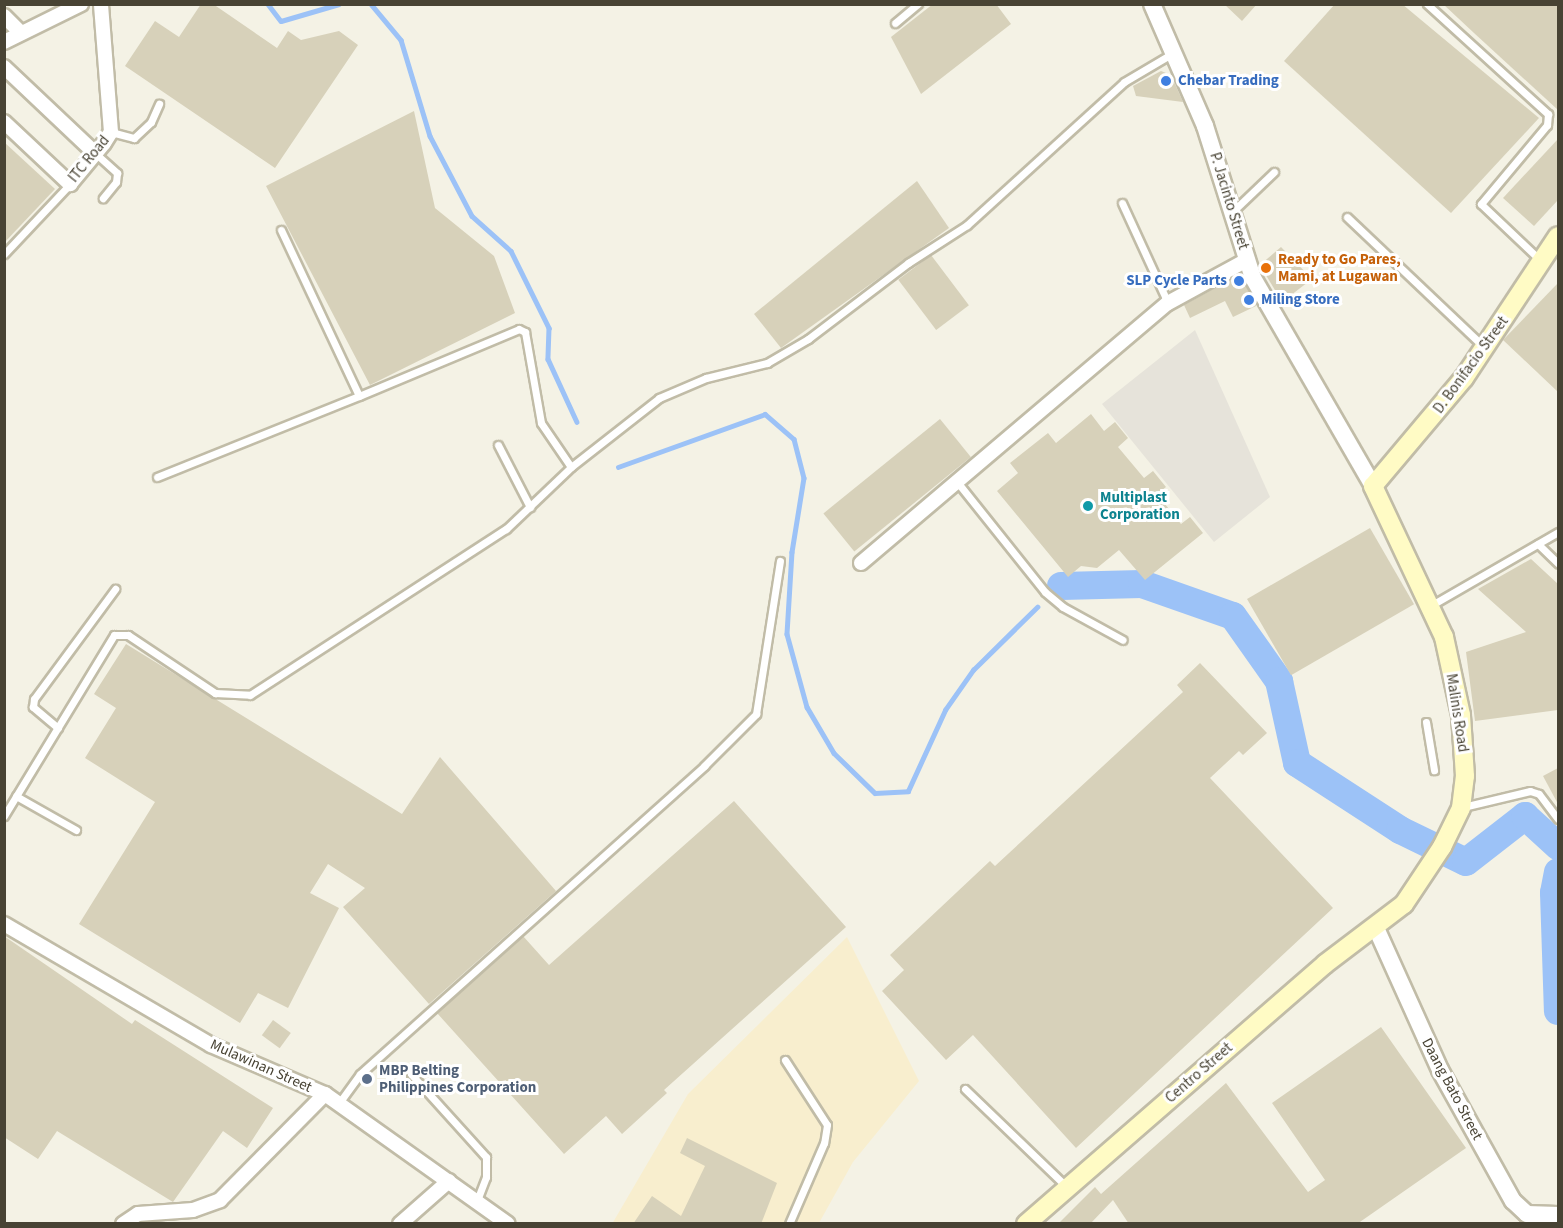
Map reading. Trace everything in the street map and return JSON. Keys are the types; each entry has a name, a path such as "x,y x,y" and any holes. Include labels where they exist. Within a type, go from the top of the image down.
{"main road":[{"name":"D. Bonifacio Street","path":"1373,486 1445,402 1484,348 1558,236"},
{"name":"Malinis Road","path":"1373,486 1444,638 1461,715 1465,776 1461,808 1437,855 1404,904 1376,928"},
{"name":"Centro Street","path":"1026,1224 1325,964 1376,928"}],"street":[{"path":"4,42 20,32 81,4"},
{"name":"ITC Road","path":"69,184 111,132 101,4"},
{"name":"P. Jacinto Street","path":"1152,4 1175,52 1205,126 1247,260 1307,377 1373,486"},
{"path":"4,16 20,32"},
{"path":"4,66 95,153"},
{"path":"4,122 69,184"},
{"path":"861,563 1168,303 1247,260"},
{"name":"Mulawinan Street","path":"4,924 211,1045 325,1094 508,1224"},
{"name":"Daang Bato Street","path":"1376,928 1440,1070 1513,1201 1527,1214 1558,1215"},
{"path":"123,1224 138,1214 193,1210 220,1200 325,1094"},
{"path":"400,1224 449,1181"}],"lane":[{"path":"895,23 918,4"},
{"path":"1427,4 1548,114 1547,125 1481,204 1541,262"},
{"path":"4,816 114,635 128,635 215,693 250,695 506,529 571,467 659,398 706,378 767,363 808,339 908,263 968,225 1124,82 1175,52"},
{"path":"111,132 134,138 152,122 159,104"},
{"path":"95,153 117,173 116,182 103,198"},
{"path":"1232,212 1274,172"},
{"name":"ITC Road","path":"4,254 69,184"},
{"path":"1122,203 1168,303"},
{"path":"1347,217 1484,348"},
{"path":"281,230 359,396"},
{"path":"157,477 521,329 525,332 541,423 571,467"},
{"path":"498,445 531,507"},
{"path":"958,483 1044,592 1063,608 1123,640"},
{"path":"1430,606 1558,532"},
{"path":"1538,544 1558,563"},
{"path":"339,1103 360,1074 704,766 756,714 780,561"},
{"path":"58,728 33,707 34,699 115,589"},
{"path":"1426,722 1434,770"},
{"path":"1461,808 1530,791 1539,794 1558,819"},
{"path":"16,795 76,830"},
{"path":"785,1060 827,1125 824,1143 789,1224"},
{"path":"411,1074 486,1157 486,1177 477,1201"},
{"path":"966,1089 1067,1187"}],"shaded area":[{"name":"Multiplast Corporation","path":"1195,330 1270,497 1214,542 1102,404"},
{"path":"847,937 919,1081 853,1162 819,1223 612,1224 688,1094"}],"building":[{"path":"201,4 213,4 277,48 288,31 301,40 339,31 358,45 275,168 125,66 155,21 179,37"},
{"path":"933,4 996,4 1011,24 921,94 891,37"},
{"path":"1224,4 1257,4 1242,21"},
{"path":"1335,4 1402,4 1539,118 1451,213 1284,61"},
{"path":"1443,4 1558,4 1558,110 1474,33"},
{"path":"1161,71 1171,75 1183,102 1136,96 1133,86"},
{"path":"414,111 435,208 494,256 515,313 370,385 266,186"},
{"path":"1558,139 1558,200 1534,226 1503,198"},
{"path":"4,142 55,189 4,243"},
{"path":"917,181 949,228 781,348 754,314"},
{"path":"1281,247 1312,279 1282,302 1260,265"},
{"path":"931,255 969,305 936,330 898,280"},
{"path":"1241,274 1256,306 1233,317 1225,301 1190,318 1184,305"},
{"path":"1558,283 1558,392 1503,340"},
{"name":"Multiplast Corporation","path":"1091,414 1104,431 1115,422 1128,438 1118,447 1144,478 1153,471 1166,487 1157,494 1181,524 1190,517 1203,533 1145,580 1119,550 1097,568 1081,566 1068,577 997,491 1018,473 1010,463 1048,433 1056,443"},
{"path":"940,419 971,457 854,551 823,513"},
{"path":"1370,528 1414,604 1291,675 1247,599"},
{"path":"1531,559 1558,584 1558,710 1475,721 1466,652 1526,632 1478,589"},
{"path":"126,644 402,814 440,757 556,891 429,1004 343,907 365,888 328,864 310,893 339,908 288,1008 258,993 240,1023 79,924 155,802 85,758 116,708 94,694"},
{"path":"1200,663 1267,733 1243,755 1239,751 1210,778 1333,908 1076,1148 973,1035 946,1060 882,991 904,970 890,955 990,861 995,866 1183,692 1177,685"},
{"path":"1558,768 1558,804 1543,776"},
{"path":"734,801 846,927 664,1090 667,1093 622,1134 606,1116 564,1154 437,1013 523,936 549,965"},
{"path":"4,936 132,1024 135,1020 273,1108 247,1148 223,1131 173,1202 57,1131 38,1159 4,1137"},
{"path":"273,1020 291,1033 280,1048 262,1035"},
{"path":"1381,1027 1466,1148 1357,1224 1129,1224 1113,1200 1090,1224 1058,1224 1095,1187 1101,1194 1226,1083 1308,1192 1325,1180 1272,1103"},
{"path":"687,1138 777,1183 761,1224 633,1224 652,1196 681,1216 705,1166 680,1153"}],"waterway":[{"path":"268,4 281,21 339,4"},
{"path":"371,4 401,40 430,136 472,216 511,251 549,328 548,359 577,422"},
{"path":"618,467 765,414 794,439 804,478 792,552 787,634 807,707 834,753 875,793 908,791 945,710 973,670 1037,607"},
{"path":"1061,586 1142,584 1233,616 1279,681 1297,763 1400,830 1466,862 1525,816 1558,846"},
{"path":"1558,872 1554,893 1558,1011"}],"place":[{"name":"Chebar Trading","path":"1166,81"},
{"name":"Ready to Go Pares, Mami, at Lugawan","path":"1266,268"},
{"name":"SLP Cycle Parts","path":"1239,281"},
{"name":"Miling Store","path":"1249,300"},
{"name":"Multiplast Corporation","path":"1088,506"},
{"name":"MBP Belting Philippines Corporation","path":"367,1079"}]}
